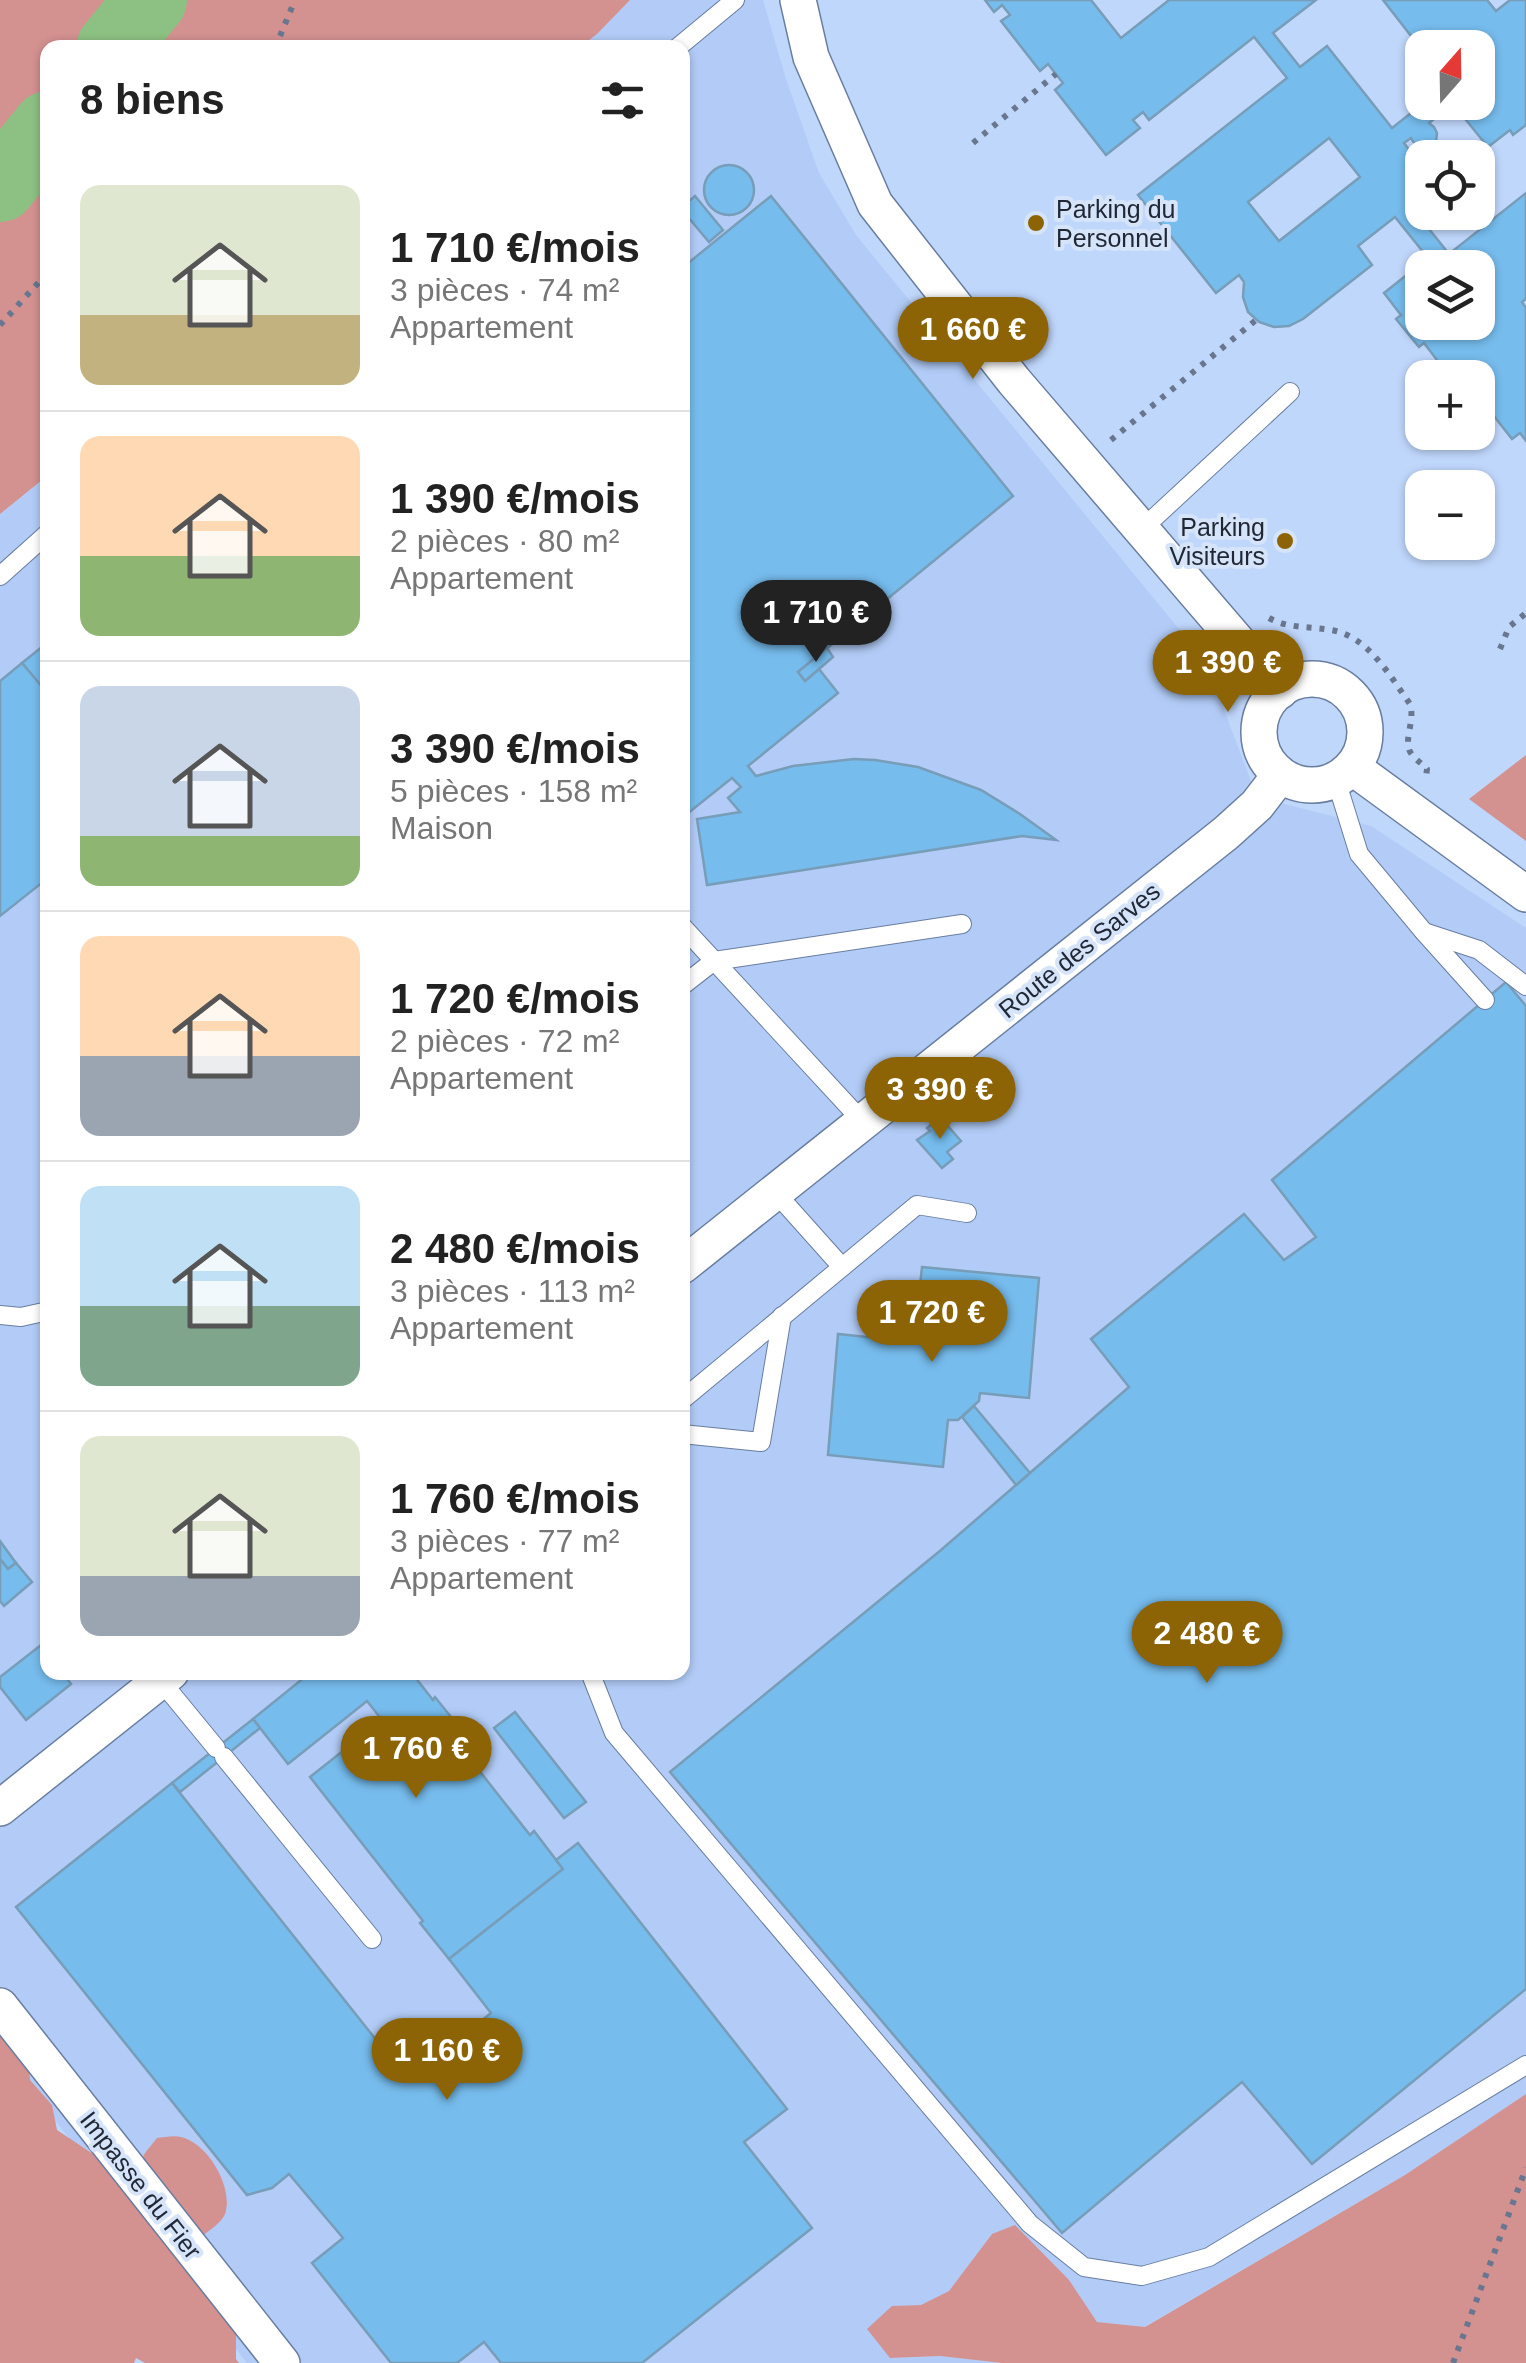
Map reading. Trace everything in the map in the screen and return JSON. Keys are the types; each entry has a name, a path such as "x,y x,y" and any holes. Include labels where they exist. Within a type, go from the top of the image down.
{"street":[{"path":"798,0 812,57 875,204 1014,381 1280,691"},
{"path":"1322,680 1353,698 1364,719 1365,731 1360,754 1344,773 1313,786 1280,775 1264,756 1259,734 1264,708 1280,691 1296,682 1322,680"},
{"path":"1344,773 1408,808 1526,894"},
{"name":"Route des Sarves","path":"690,1260 1226,833 1257,805 1280,775"},
{"path":"0,1808 162,1680"},
{"name":"Impasse du Fier","path":"0,2006 282,2363"}],"lane":[{"path":"687,40 735,0"},
{"path":"1141,530 1290,392"},
{"path":"0,576 40,539"},
{"path":"1344,773 1359,854 1485,1000"},
{"path":"690,980 714,961 962,924"},
{"path":"1424,932 1479,950 1526,986"},
{"path":"690,935 863,1122"},
{"path":"775,1192 842,1267"},
{"path":"690,1393 917,1204 967,1213"},
{"path":"0,1316 40,1312"},
{"path":"690,1435 762,1442 782,1316"},
{"path":"168,1680 220,1753 372,1939"},
{"path":"593,1680 614,1733 1030,2224 1084,2267 1142,2276 1208,2257 1526,2064"}],"path":[{"path":"278,40 295,0"},
{"path":"972,144 1056,74"},
{"path":"0,325 40,281"},
{"path":"1084,462 1256,320"},
{"path":"1222,623 1250,600 1275,622 1289,627 1336,630 1368,648 1410,704 1413,713 1408,748 1427,769 1408,808"},
{"path":"1500,649 1509,626 1526,613"},
{"path":"1454,2363 1526,2168"}],"shaded area":[{"path":"0,0 630,0 589,40 40,40 40,482 0,514"},
{"path":"630,0 763,0 819,173 856,235 1206,662 1257,797 1371,826 1526,928 1526,2094 1405,2175 1144,2327 1097,2322 1069,2280 992,2234 949,2291 921,2305 892,2306 890,2358 940,2356 1002,2363 247,2363 0,2051 0,514 40,482 40,1680 690,1680 690,40 589,40"},
{"path":"1526,755 1526,841 1469,799"},
{"path":"0,2016 27,2050 30,2080 52,2105 57,2130 117,2170 137,2169 157,2138 163,2137 178,2136 191,2141 209,2157 222,2180 227,2203 221,2220 202,2236 236,2331 239,2363 145,2363 136,2358 134,2363 0,2363"},
{"path":"1526,2094 1526,2363 1002,2363 940,2356 890,2358 867,2329 892,2306 921,2305 949,2291 992,2234 1015,2225 1069,2280 1097,2322 1145,2327 1405,2175"}],"building":[{"path":"985,0 1091,0 1121,38 1169,0 1316,0 1273,33 1300,67 1327,46 1392,128 1405,118 1433,120 1429,123 1437,133 1436,140 1411,138 1404,143 1405,229 1395,217 1358,246 1372,265 1303,319 1289,326 1259,322 1248,312 1244,282 1239,275 1216,293 1138,195 1287,78 1254,37 1149,120 1143,112 1133,120 1140,128 1106,155 1055,90 1063,83 1048,64 1040,71 1001,21 1010,15 1002,5 994,12","holes":["1329,138 1360,177 1279,241 1248,202"]},
{"path":"1383,0 1487,0 1496,11 1510,0 1526,0 1526,125 1513,135 1510,130 1495,142 1482,140 1466,120 1495,120 1495,30 1406,30"},
{"path":"729,165 747,172 754,190 747,208 729,215 711,208 704,190 711,172"},
{"path":"1526,193 1526,299 1522,302 1526,308 1526,441 1520,433 1512,439 1495,417 1495,360 1437,360 1424,343 1419,347 1413,340 1495,340 1495,250 1454,250 1479,230 1495,230 1495,218"},
{"path":"695,196 723,230 709,242 690,219 690,200"},
{"path":"771,196 1013,496 798,672 805,681 819,669 838,693 748,766 756,776 793,766 854,759 918,767 981,790 1056,840 1022,836 707,885 697,819 740,812 728,798 741,787 732,778 690,812 690,262"},
{"path":"1405,230 1430,230 1446,250 1422,250"},
{"path":"1405,276 1405,330 1396,319 1401,315 1384,293"},
{"path":"40,648 40,684 22,663"},
{"path":"827,648 833,657 805,681 798,672"},
{"path":"22,663 40,684 40,884 0,916 0,681"},
{"path":"1506,982 1526,1006 1526,1989 1312,2164 1242,2082 1062,2233 670,1772 941,1550 1129,1387 1091,1339 1244,1214 1284,1260 1316,1237 1272,1180"},
{"path":"940,1117 961,1141 947,1152 953,1159 942,1168 917,1140"},
{"path":"922,1267 1039,1278 1029,1398 980,1393 979,1401 958,1420 948,1420 943,1467 828,1455 838,1334 876,1338 878,1321 899,1304 918,1305"},
{"path":"974,1406 1030,1473 1016,1485 962,1417"},
{"path":"0,1541 16,1563 8,1569 0,1559"},
{"path":"0,1559 8,1569 16,1563 32,1582 4,1606 0,1601"},
{"path":"40,1646 40,1680 68,1680 71,1684 26,1720 0,1687 0,1677"},
{"path":"301,1680 417,1680 468,1738 459,1745 530,1835 534,1831 563,1869 449,1959 310,1777 382,1720 367,1701 288,1764 253,1719"},
{"path":"515,1712 586,1802 564,1818 494,1728"},
{"path":"253,1719 260,1728 180,1792 172,1783"},
{"path":"172,1783 408,2080 491,2013 449,1959 563,1869 556,1860 578,1843 787,2109 744,2142 812,2228 642,2363 501,2363 484,2342 457,2363 391,2363 312,2263 343,2238 289,2174 272,2188 247,2195 16,1907"}],"waterway":[{"path":"118,40 151,0"},
{"path":"0,186 40,137"}],"place":[{"name":"Parking du Personnel","path":"1036,223"},
{"name":"Parking Visiteurs","path":"1285,541"}]}
